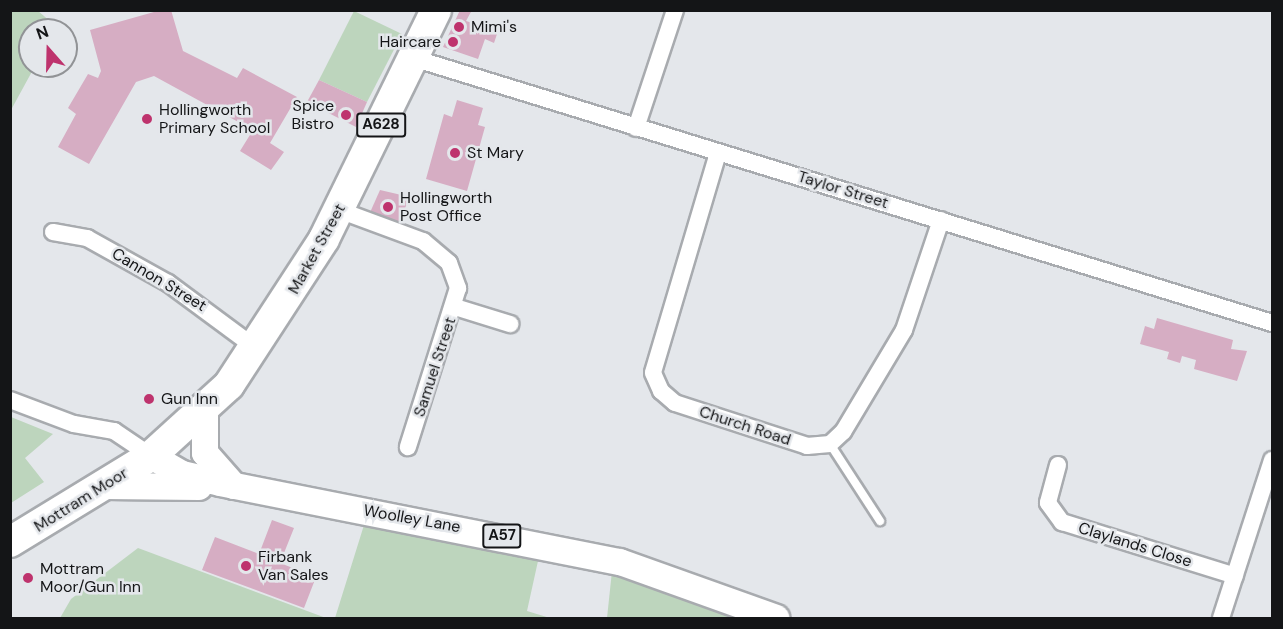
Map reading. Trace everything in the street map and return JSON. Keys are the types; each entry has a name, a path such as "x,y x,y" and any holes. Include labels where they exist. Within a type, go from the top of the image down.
{"highway":[{"name":"Market Street","path":"151,456 205,410 256,348 339,210 436,10"},
{"name":"Mottram Moor","path":"10,542 106,486 151,456"}],"main road":[{"path":"205,410 205,453 227,485"},
{"name":"Woolley Lane","path":"151,456 182,474 227,485 620,562 776,618"},
{"path":"106,486 227,485"}],"street":[{"path":"636,128 675,10"},
{"name":"Taylor Street","path":"413,58 1272,323"},
{"name":"Church Road","path":"718,153 653,373 675,403 807,446 830,444"},
{"path":"339,210 423,241 449,263 458,288 455,307"},
{"path":"830,444 843,432 904,330 941,220"},
{"name":"Cannon Street","path":"53,232 87,238 168,283 256,348"},
{"name":"Samuel Street","path":"408,447 455,307 510,324"},
{"path":"10,400 74,424 114,431 151,456"},
{"path":"1221,618 1272,460"},
{"name":"Claylands Close","path":"1058,465 1048,503 1062,522 1235,576"}],"lane":[{"path":"830,444 880,521"}],"green space":[{"path":"11,10 38,11 46,18 18,18 18,78 28,78 11,110"},
{"path":"354,11 402,34 367,102 319,80"},
{"path":"11,417 53,434 25,458 44,482 11,503"},
{"path":"364,525 538,561 527,611 550,618 335,618"},
{"path":"138,548 326,618 60,618 71,599"},
{"path":"612,571 747,618 607,618"}],"building":[{"path":"161,10 171,10 183,51 237,78 243,68 297,97 270,143 284,152 271,170 240,151 253,130 154,76 136,82 89,164 58,147 76,114 68,108 88,74 98,78 101,71 90,30"},
{"path":"460,10 472,10 466,21 498,31 494,43 485,39 478,59 443,47"},
{"name":"Spice Bistro","path":"319,80 367,102 356,127 307,102"},
{"name":"St Mary","path":"457,100 483,108 478,125 485,127 467,191 426,179 444,114 452,117"},
{"path":"380,190 410,197 396,228 368,217"},
{"path":"1157,318 1233,340 1231,349 1247,351 1237,381 1194,369 1196,360 1182,356 1180,363 1167,359 1169,352 1140,344 1145,326 1154,329"},
{"name":"Firbank Van Sales","path":"272,520 294,528 280,563 316,577 304,608 202,570 215,537 259,554"}],"place":[{"name":"Mimi's","path":"459,27"},
{"name":"Haircare","path":"453,42"},
{"name":"Spice Bistro","path":"346,115"},
{"name":"Hollingworth Primary School","path":"147,119"},
{"name":"St Mary","path":"455,153"},
{"name":"Hollingworth Post Office","path":"388,207"},
{"name":"Gun Inn","path":"149,399"},
{"name":"Firbank Van Sales","path":"246,566"},
{"name":"Mottram Moor/Gun Inn","path":"28,578"}]}
